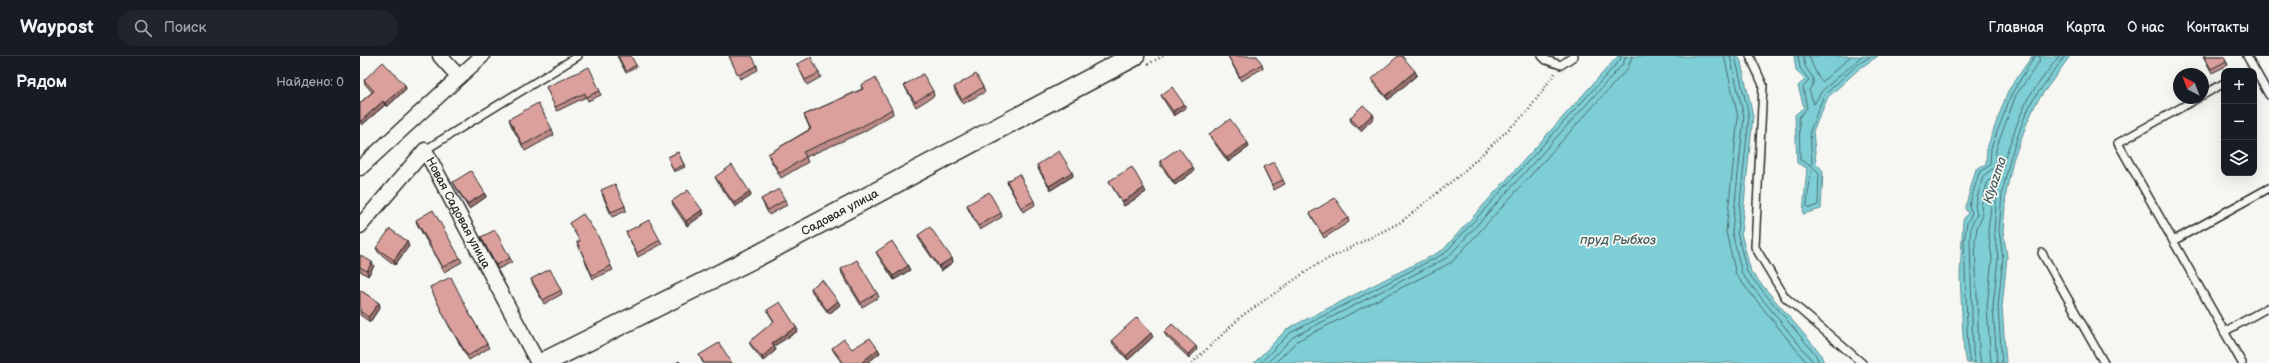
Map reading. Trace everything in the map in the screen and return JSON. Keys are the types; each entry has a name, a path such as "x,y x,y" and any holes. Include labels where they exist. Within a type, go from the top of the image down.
{"street":[{"path":"440,56 459,77"},
{"path":"360,168 482,56"},
{"name":"Садовая улица","path":"543,363 759,255 1134,56"},
{"name":"Новая Садовая улица","path":"360,226 425,150 538,363"}],"lane":[{"path":"425,150 578,56"},
{"path":"1542,56 1546,60 1561,64 1574,56"},
{"path":"1750,56 1763,85 1756,247 1785,297 1862,363"},
{"path":"2247,56 2269,95"},
{"path":"2209,92 2221,85"},
{"path":"2187,104 2118,143 2242,363"},
{"path":"2173,241 2269,188"},
{"path":"2042,253 2104,363"},
{"path":"2224,332 2269,307"}],"path":[{"path":"1192,363 1243,315 1316,265 1401,222 1461,174 1528,111 1561,64"}],"water":[{"name":"пруд Рыбхоз","path":"1618,56 1738,56 1741,62 1753,116 1741,233 1751,272 1820,353 1824,363 1254,363 1287,329 1443,250"},
{"path":"1794,56 1878,56 1860,68 1828,97 1813,131 1816,163 1823,171 1821,209 1803,214 1807,168 1797,163 1795,115 1804,107 1798,86 1805,80 1796,70"},
{"name":"Klyazma","path":"2032,56 2070,56 2036,103 2013,160 2006,193 2003,231 2007,257 2002,307 2006,363 1967,363 1964,354 1960,276 1963,220 1968,213 1965,208 1976,169 1986,164 1987,148 2008,91"}],"building":[{"path":"618,56 631,56 636,65 626,71"},
{"path":"729,56 752,56 757,66 738,75"},
{"path":"1228,56 1257,56 1262,64 1240,77"},
{"path":"1398,56 1402,56 1415,71 1386,96 1372,79"},
{"path":"2204,56 2224,56 2226,61 2211,69"},
{"path":"811,57 819,73 805,80 797,64"},
{"path":"383,62 405,85 385,103 383,101 361,121 360,103 374,91 364,80"},
{"path":"589,67 600,91 586,97 585,93 555,107 546,87"},
{"path":"923,74 933,91 915,102 904,85"},
{"path":"976,74 983,87 962,100 954,87"},
{"path":"875,78 892,109 861,127 803,152 806,157 780,173 768,154 811,129 804,115 863,89 861,85"},
{"path":"1172,87 1184,104 1173,111 1161,95"},
{"path":"538,103 552,129 523,145 509,119"},
{"path":"1363,105 1373,114 1359,127 1350,118"},
{"path":"1230,119 1248,143 1227,158 1209,134"},
{"path":"1179,148 1193,167 1173,181 1160,161"},
{"path":"1059,151 1072,172 1049,186 1037,165"},
{"path":"678,152 684,165 673,170 668,157"},
{"path":"1274,162 1283,180 1272,185 1263,167"},
{"path":"732,165 750,192 734,203 715,177"},
{"path":"1132,167 1144,188 1122,202 1109,181"},
{"path":"471,171 485,193 467,204 453,182"},
{"path":"1019,174 1034,201 1021,208 1007,181"},
{"path":"615,184 625,206 611,212 601,190"},
{"path":"779,189 785,200 768,210 761,199"},
{"path":"688,190 702,210 686,221 672,201"},
{"path":"989,192 1001,213 978,226 967,205"},
{"path":"1335,198 1348,218 1322,234 1310,213"},
{"path":"433,210 460,258 443,267 416,220"},
{"path":"583,214 598,236 611,266 592,275 577,242 580,241 569,223"},
{"path":"649,220 660,240 637,253 626,232"},
{"path":"930,227 952,258 939,266 918,235"},
{"path":"390,229 407,241 394,260 376,248"},
{"path":"495,230 510,258 496,265 481,237"},
{"path":"892,241 908,266 893,276 876,252"},
{"path":"360,255 372,262 367,271 360,267"},
{"path":"857,260 877,293 861,303 841,269"},
{"path":"550,269 561,290 543,300 531,279"},
{"path":"451,277 487,344 468,356 447,322 430,287"},
{"path":"822,280 838,301 827,310 811,288"},
{"path":"360,290 379,303 368,317 360,311"},
{"path":"780,302 796,327 772,343 774,346 762,357 749,342 774,321 767,310"},
{"path":"1137,317 1151,333 1126,356 1112,340"},
{"path":"1172,324 1196,346 1188,354 1164,332"},
{"path":"870,338 878,349 861,363 844,363 832,348 844,339 852,349"},
{"path":"719,343 732,363 704,363 699,355"}]}
